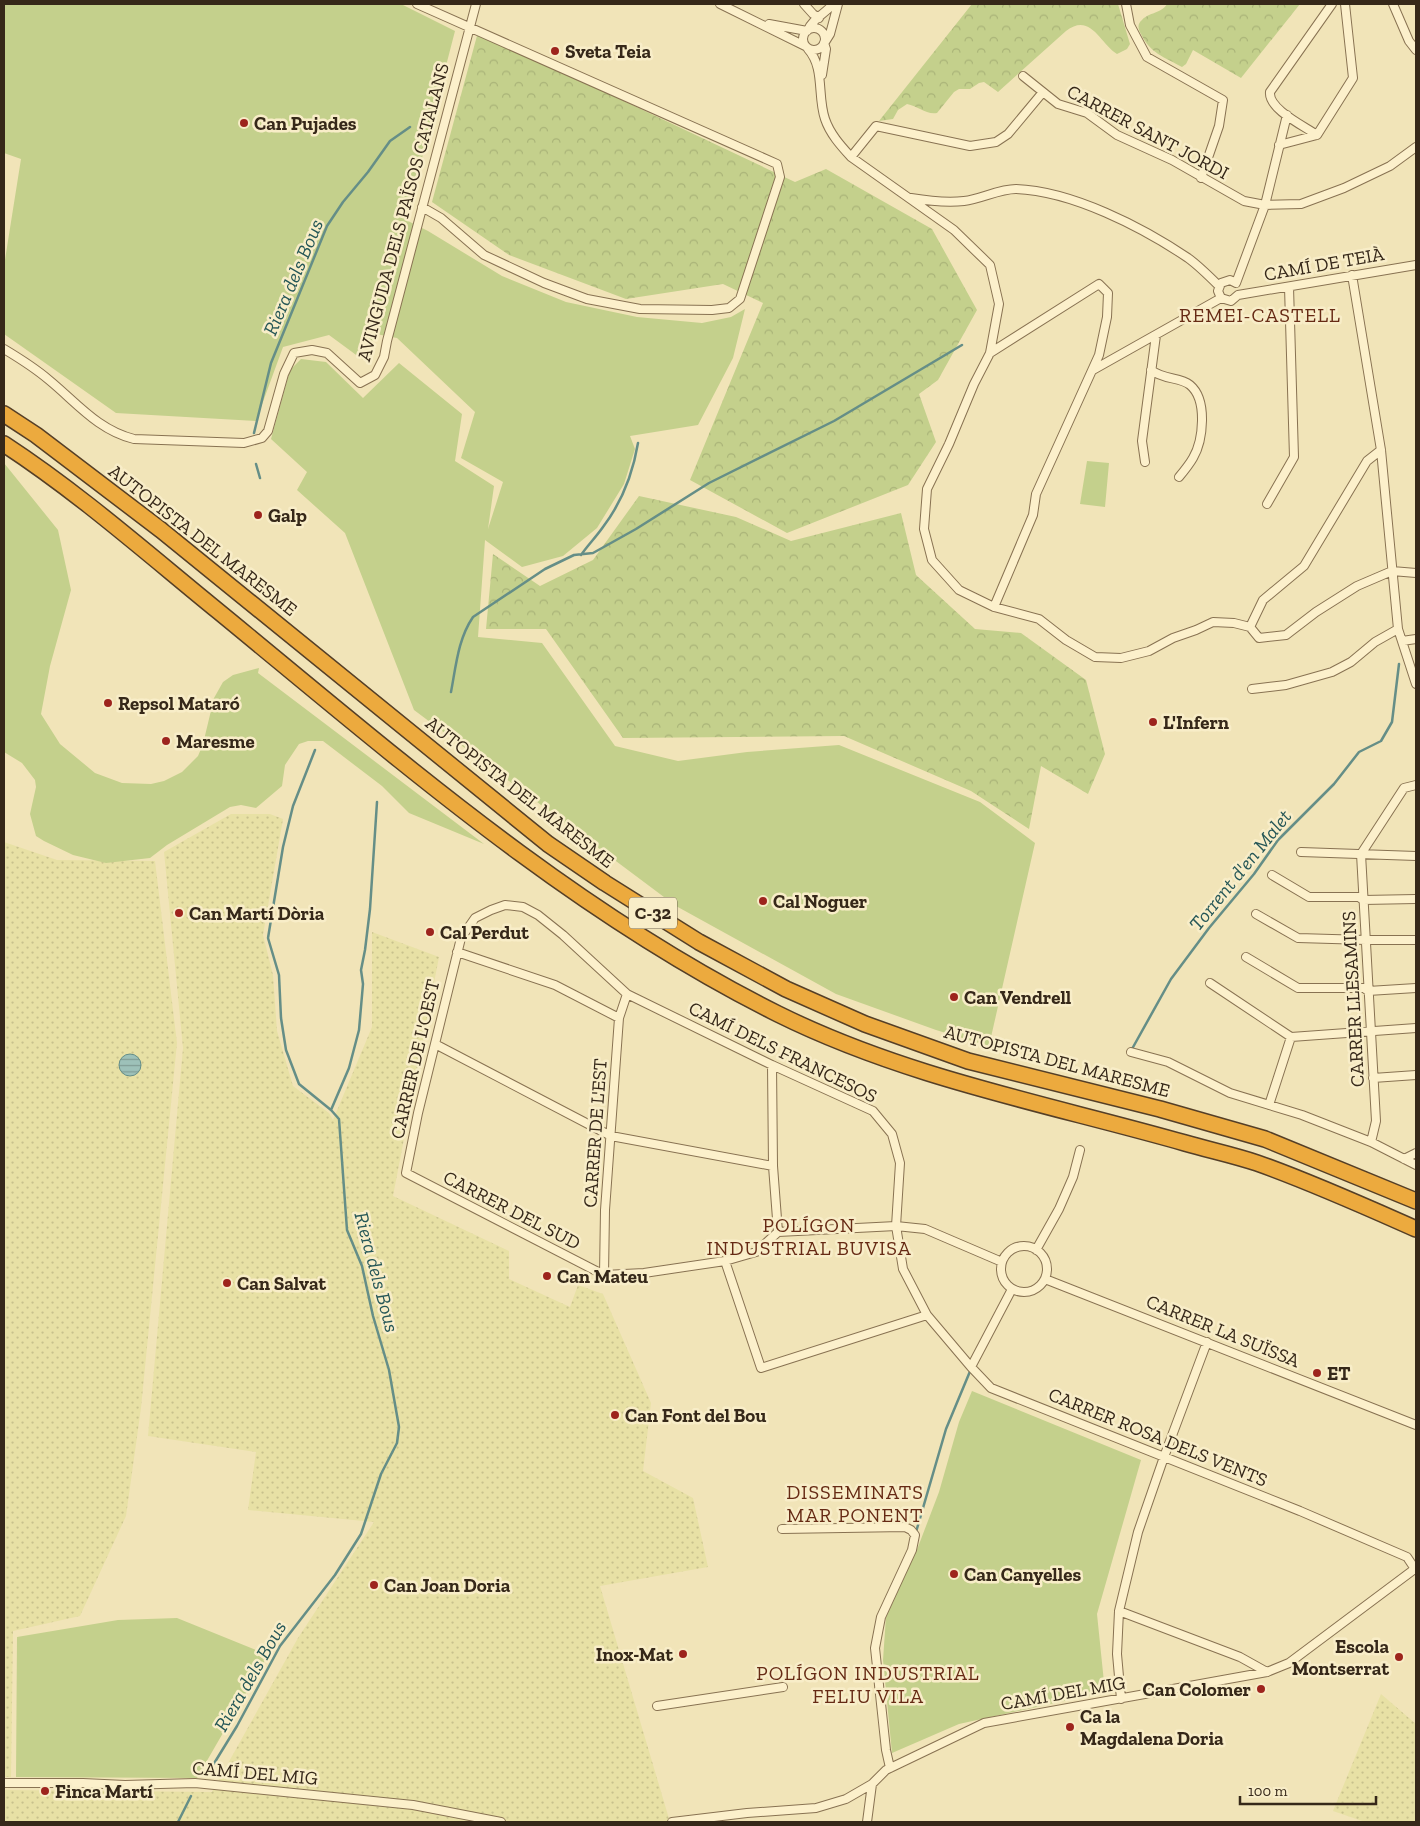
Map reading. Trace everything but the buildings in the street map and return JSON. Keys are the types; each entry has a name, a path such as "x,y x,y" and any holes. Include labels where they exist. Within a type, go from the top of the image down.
{"highway":[{"name":"AUTOPISTA DEL MARESME","path":"4,414 36,435 161,530 548,844 605,883 699,942 786,989 865,1024 968,1061 1160,1109 1265,1139 1416,1201"},
{"name":"C-32","path":"4,444 112,524 381,744 521,855 589,903 688,965 779,1014 874,1056 959,1083 1151,1133 1256,1163 1416,1229"}],"street":[{"path":"417,4 777,164 780,177 740,298 728,308 712,310 640,309 587,299 544,283 484,255 441,218 422,206"},
{"name":"AVINGUDA DELS PAÏSOS CATALANS","path":"4,349 26,362 48,379 99,423 118,435 134,439 244,443 262,438 268,431 284,374 294,353 312,350 327,353 360,383 375,375 384,356 476,4"},
{"path":"720,4 806,47 818,50 830,34 838,4"},
{"path":"804,4 812,14 819,18"},
{"path":"833,4 810,25 803,39 818,66 822,107 831,133 854,159 954,230 990,265 999,304 990,353 927,489 924,529 932,560 959,590 994,607 1039,619 1066,640 1096,657 1121,658 1149,651 1172,638 1213,622 1234,623 1250,627 1259,638 1286,634 1357,586 1392,571 1416,574"},
{"path":"1126,4 1130,25 1147,57 1223,100 1219,126 1201,178"},
{"path":"1317,135 1287,116 1272,103 1270,92 1332,4"},
{"path":"1279,145 1317,135 1353,78 1345,4"},
{"path":"1393,4 1409,42 1416,50"},
{"path":"760,23 807,30 815,28 822,31 826,49 820,87"},
{"name":"CARRER SANT JORDI","path":"1023,76 1058,104 1087,113 1117,136 1172,160 1201,178 1244,200 1264,205 1302,204 1344,188 1390,166 1416,147"},
{"path":"854,159 876,126 970,146 996,142 1008,134 1043,92"},
{"path":"1093,370 1221,298 1218,291 1219,286 1226,280 1236,283 1264,205 1287,116"},
{"path":"907,197 931,201 965,201 1015,189 1059,195 1112,216 1158,240 1189,259 1219,286"},
{"name":"CAMÍ DE TEIÀ","path":"1221,298 1231,301 1238,295 1416,266"},
{"path":"1352,275 1382,450 1398,629 1416,684"},
{"path":"990,353 1099,284 1108,293 1108,317 1099,355 1036,494 1033,515 994,607"},
{"path":"1267,504 1294,457 1289,286"},
{"path":"1146,462 1142,441 1156,335"},
{"path":"1151,370 1159,376 1185,382 1191,386 1195,390 1200,403 1203,424 1198,445 1194,458 1179,477"},
{"path":"1250,627 1262,600 1304,566 1367,461 1382,450"},
{"path":"1252,689 1286,685 1332,672 1351,662 1375,642 1398,629"},
{"path":"1402,641 1416,639"},
{"path":"1361,854 1404,788 1416,785"},
{"path":"1301,852 1416,856"},
{"name":"CARRER LLESAMINS","path":"1361,854 1376,1121 1371,1142"},
{"path":"1272,875 1309,897 1360,897 1363,900 1416,899"},
{"name":"CAMÍ DELS FRANCESOS","path":"457,952 461,938 475,918 505,905 522,907 538,915 563,935 627,994 772,1065 873,1111 892,1134 900,1163 896,1226 903,1269 927,1315 971,1367"},
{"path":"1256,914 1298,938 1416,940"},
{"path":"457,952 555,985 619,1018"},
{"name":"CARRER DE L'OEST","path":"406,1173 457,952"},
{"path":"1246,957 1298,988 1364,988 1368,991 1416,988"},
{"path":"1210,982 1291,1037 1416,1028"},
{"name":"CARRER DE L'EST","path":"604,1276 605,1210 619,1018 627,994"},
{"path":"1269,1105 1291,1037"},
{"path":"435,1044 611,1136 773,1166"},
{"path":"1130,1052 1168,1062 1230,1093 1302,1115 1371,1142 1416,1165"},
{"path":"772,1065 773,1166 778,1232"},
{"path":"1373,1078 1416,1075"},
{"path":"1036,1250 1055,1217 1070,1185 1080,1150"},
{"path":"1404,1159 1416,1153"},
{"name":"CARRER DEL SUD","path":"406,1173 604,1276"},
{"path":"604,1276 644,1273 725,1260 756,1252 778,1232 896,1226 926,1229 1002,1262"},
{"path":"1027,1246 1036,1250 1046,1263 1045,1279 1041,1285 1027,1292 1012,1289 1002,1277 1002,1262 1008,1253 1016,1248 1027,1246"},
{"path":"725,1260 761,1368 927,1315"},
{"name":"CARRER LA SUÏSSA","path":"1045,1279 1416,1425"},
{"path":"971,1367 1012,1289"},
{"path":"1121,1699 1117,1654 1119,1611 1138,1532 1207,1342"},
{"name":"CARRER ROSA DELS VENTS","path":"971,1367 991,1388 1407,1557 1416,1568"},
{"path":"782,1528 905,1527 915,1535 912,1550 881,1617 875,1648 886,1750 890,1768"},
{"name":"CAMÍ DEL MIG","path":"672,1822 733,1819 816,1808 846,1799 872,1784 890,1768 984,1723 1267,1672 1289,1663 1416,1568"},
{"path":"1119,1611 1240,1657 1267,1672"},
{"path":"657,1706 783,1687"},
{"name":"CAMÍ DEL MIG","path":"4,1783 125,1785 195,1783 413,1805 501,1822"},
{"path":"867,1822 872,1784"}],"shaded area":[{"path":"231,814 270,814 283,819 263,935 273,975 277,1031 293,1086 329,1113 333,1120 372,1027 372,932 439,957 393,1196 509,1251 509,1279 570,1307 578,1285 603,1294 651,1403 643,1471 693,1498 708,1567 600,1586 670,1822 4,1822 4,1790 212,1792 298,1638 374,1522 248,1510 256,1452 148,1436 183,1048 164,852"},
{"path":"4,842 57,860 155,861 177,1043 141,1408 126,1516 80,1616 13,1631 11,1777 4,1777"},
{"path":"1381,1694 1416,1724 1416,1822 1365,1822 1333,1811"}],"green space":[{"path":"4,4 401,4 455,31 406,220 428,231 502,276 566,302 637,317 702,323 731,317 745,309 733,358 698,425 630,436 635,449 624,484 597,528 563,556 522,567 485,540 478,637 542,643 615,746 678,761 747,752 839,745 980,802 1035,843 989,1046 936,1030 836,994 676,906 414,710 345,533 297,490 307,472 271,439 290,370 301,359 326,362 363,398 399,363 462,414 455,461 494,486 488,529 503,482 461,458 475,412 397,338 376,334 363,360 329,335 283,347 256,421 116,413 4,334 4,266 21,159 4,153"},
{"path":"972,4 1118,4 1130,44 1127,49 1117,54 1089,27 1075,26 1066,31 998,92 984,82 979,83 970,89 959,89 954,92 937,113 929,113 907,104 898,110 893,119 879,121"},
{"path":"1167,4 1300,4 1241,78 1193,50 1186,64 1182,67 1158,54 1149,46 1139,30 1139,23 1145,17 1162,10"},
{"path":"478,32 795,182 826,169 932,229 977,310 938,380 919,394 936,442 908,485 787,533 690,480 763,303 723,284 626,299 509,255 432,202"},
{"path":"1087,461 1109,463 1105,507 1080,504"},
{"path":"4,463 58,530 71,590 50,666 41,714 60,744 95,773 122,783 151,784 164,781 182,772 198,756 203,744 214,698 223,682 233,675 259,668 258,673 484,844 409,813 382,786 323,741 308,741 299,744 285,765 282,786 256,808 241,805 230,807 167,845 150,858 106,863 73,855 36,836 30,814 36,787 35,780 22,763 4,752"},
{"path":"639,496 736,517 791,541 901,513 916,575 975,629 1021,633 1086,680 1105,754 1088,794 1041,766 1029,829 971,791 844,736 623,738 546,629 486,629 493,554 540,586 593,560"},
{"path":"972,1391 1141,1460 1097,1614 1105,1692 959,1724 892,1753 883,1660 886,1617 918,1547 939,1492 959,1422"},
{"path":"177,1618 268,1655 197,1778 16,1777 17,1637 118,1620"}],"water":[{"path":"130,1054 138,1057 141,1065 138,1073 130,1076 122,1073 119,1065 122,1057"}],"waterway":[{"name":"Riera dels Bous","path":"254,433 271,363 327,226 390,141 410,127"},
{"path":"451,692 461,644 473,617 545,569 574,555 593,553 636,529 709,483 834,421 962,345"},
{"path":"581,555 616,508 630,476 638,443"},
{"name":"Riera dels Bous","path":"256,464 260,478"},
{"name":"Torrent d'en Malet","path":"1132,1049 1171,979 1209,928 1254,874 1278,840 1334,784 1359,752 1381,741 1392,722 1399,664"},
{"name":"Riera dels Bous","path":"205,1773 210,1770 237,1726 280,1646 335,1575 361,1534 381,1474 397,1443 399,1427 389,1370 373,1316 362,1266 347,1230 339,1119 331,1110 299,1084 286,1050 281,1018 279,975 268,938 283,847 293,806 315,750"},
{"path":"331,1110 349,1068 359,1030 363,984 361,970 370,909 377,802"},
{"name":"Torrent d'en Malet","path":"916,1532 946,1429 971,1369"},
{"name":"Riera dels Bous","path":"178,1822 191,1796"}],"place":[{"name":"Sveta Teia","path":"555,51"},
{"name":"Can Pujades","path":"244,123"},
{"name":"Galp","path":"258,515"},
{"name":"Repsol Mataró","path":"108,703"},
{"name":"L'Infern","path":"1153,722"},
{"name":"Maresme","path":"166,741"},
{"name":"Cal Noguer","path":"763,901"},
{"name":"Can Martí Dòria","path":"179,913"},
{"name":"Cal Perdut","path":"430,932"},
{"name":"Can Vendrell","path":"954,997"},
{"name":"Can Mateu","path":"547,1276"},
{"name":"Can Salvat","path":"227,1283"},
{"name":"ET","path":"1317,1373"},
{"name":"Can Font del Bou","path":"615,1415"},
{"name":"Can Canyelles","path":"954,1574"},
{"name":"Can Joan Doria","path":"374,1585"},
{"name":"Inox-Mat","path":"683,1654"},
{"name":"Escola Montserrat","path":"1399,1657"},
{"name":"Can Colomer","path":"1261,1689"},
{"name":"Ca la Magdalena Doria","path":"1070,1727"},
{"name":"Finca Martí","path":"45,1791"}],"district":[{"name":"REMEI-CASTELL","path":"1260,315"},
{"name":"POLÍGON INDUSTRIAL BUVISA","path":"809,1236"},
{"name":"DISSEMINATS MAR PONENT","path":"855,1504"},
{"name":"POLÍGON INDUSTRIAL FELIU VILA","path":"868,1684"}]}
